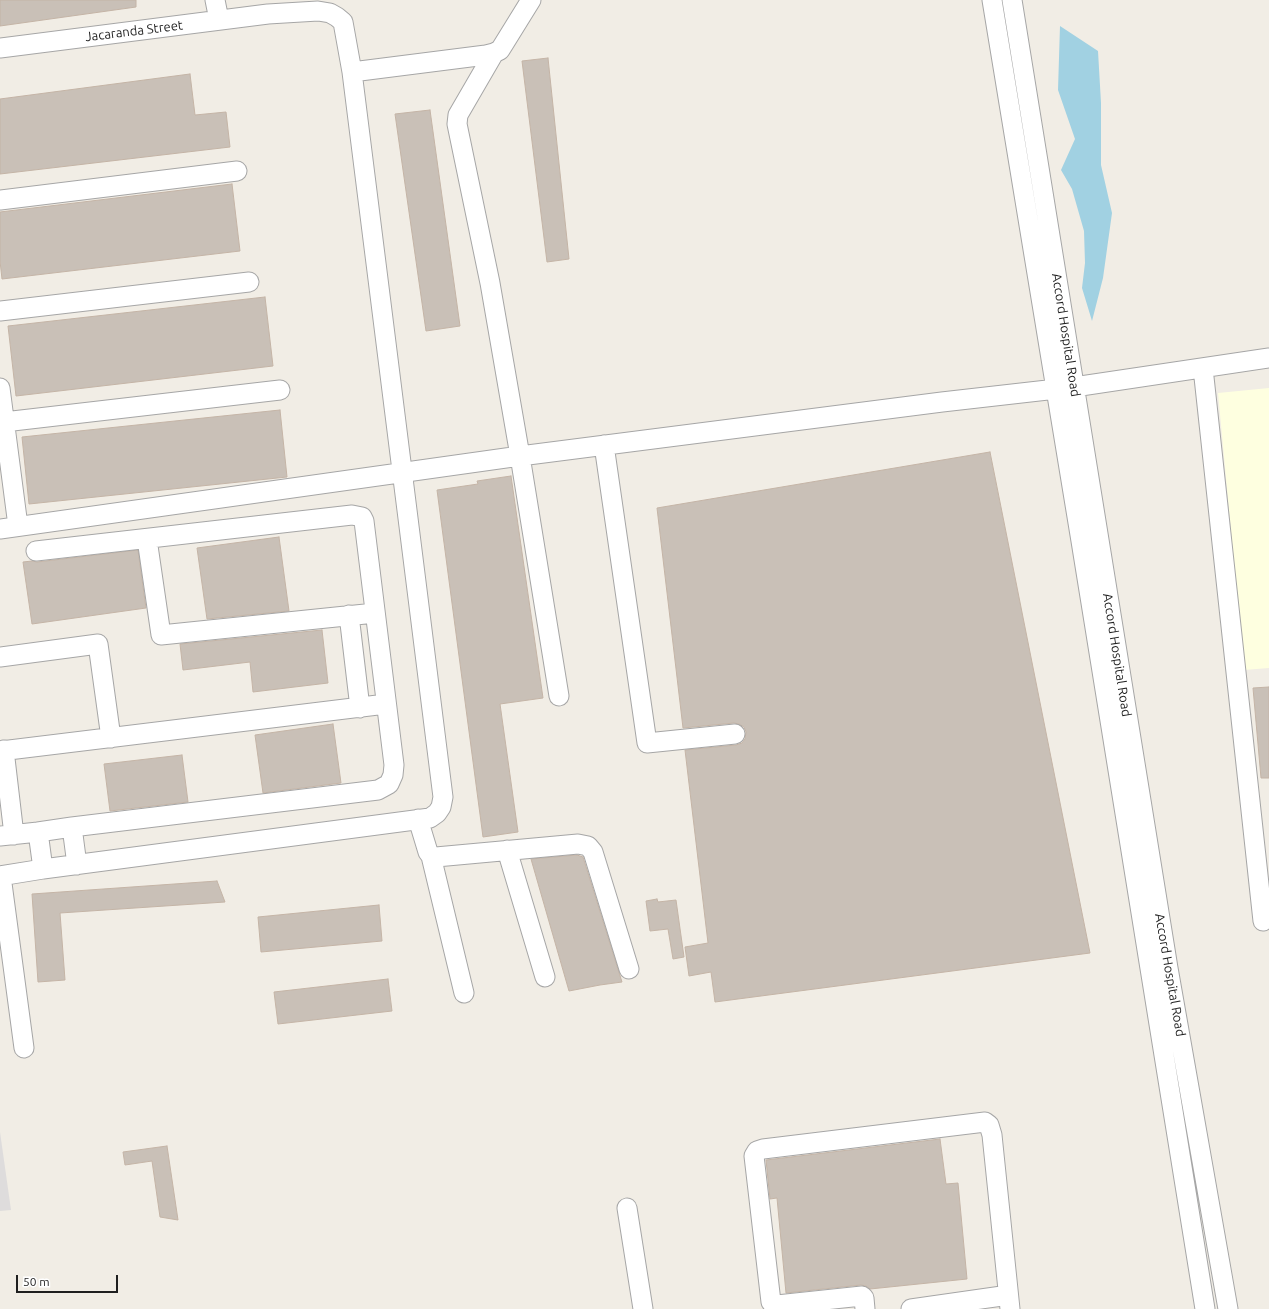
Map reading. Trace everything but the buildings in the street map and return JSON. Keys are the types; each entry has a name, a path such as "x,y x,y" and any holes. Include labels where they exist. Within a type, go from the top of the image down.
{"street":[{"path":"215,0 219,20"},
{"path":"352,72 486,56 494,53 500,50 531,0"},
{"path":"992,0 1056,390 1200,1308"},
{"name":"Accord Hospital Road","path":"1012,0 1168,968 1228,1309"},
{"name":"Jacaranda Street","path":"0,48 219,20 266,7 330,13 343,22 352,72 443,797 441,807 437,813 430,818 418,819"},
{"path":"494,53 458,115 457,124 490,283 559,696"},
{"path":"0,200 237,171"},
{"path":"0,312 249,282"},
{"path":"0,388 4,422 9,528 520,456 942,402 1056,390 1269,358"},
{"path":"1202,368 1263,921"},
{"path":"4,422 280,390"},
{"path":"604,445 647,743 736,734"},
{"path":"36,551 359,515 364,521 394,765 393,775 389,784 378,790 7,836 2,751 386,704"},
{"path":"147,539 161,635 375,613"},
{"path":"349,615 360,708"},
{"path":"0,657 98,644 111,738"},
{"path":"24,1048 0,876 418,819 428,852 431,856 464,993"},
{"path":"72,827 77,865"},
{"path":"38,832 43,869"},
{"path":"431,856 436,857 578,844 588,846 593,852 629,969"},
{"path":"507,850 545,977"},
{"path":"865,1309 864,1298 862,1296 778,1305 771,1302 754,1156 757,1151 762,1149 985,1122 989,1125 992,1135 1009,1300 1002,1296 911,1309"},
{"path":"628,1208 643,1309"}],"shaded area":[{"path":"1269,388 1269,668 1244,670 1218,393"},
{"path":"0,1132 11,1210 0,1211"}],"water":[{"path":"1060,26 1098,51 1101,103 1101,165 1112,213 1103,278 1092,321 1082,288 1085,263 1084,231 1072,189 1061,170 1075,139 1058,90"}]}
